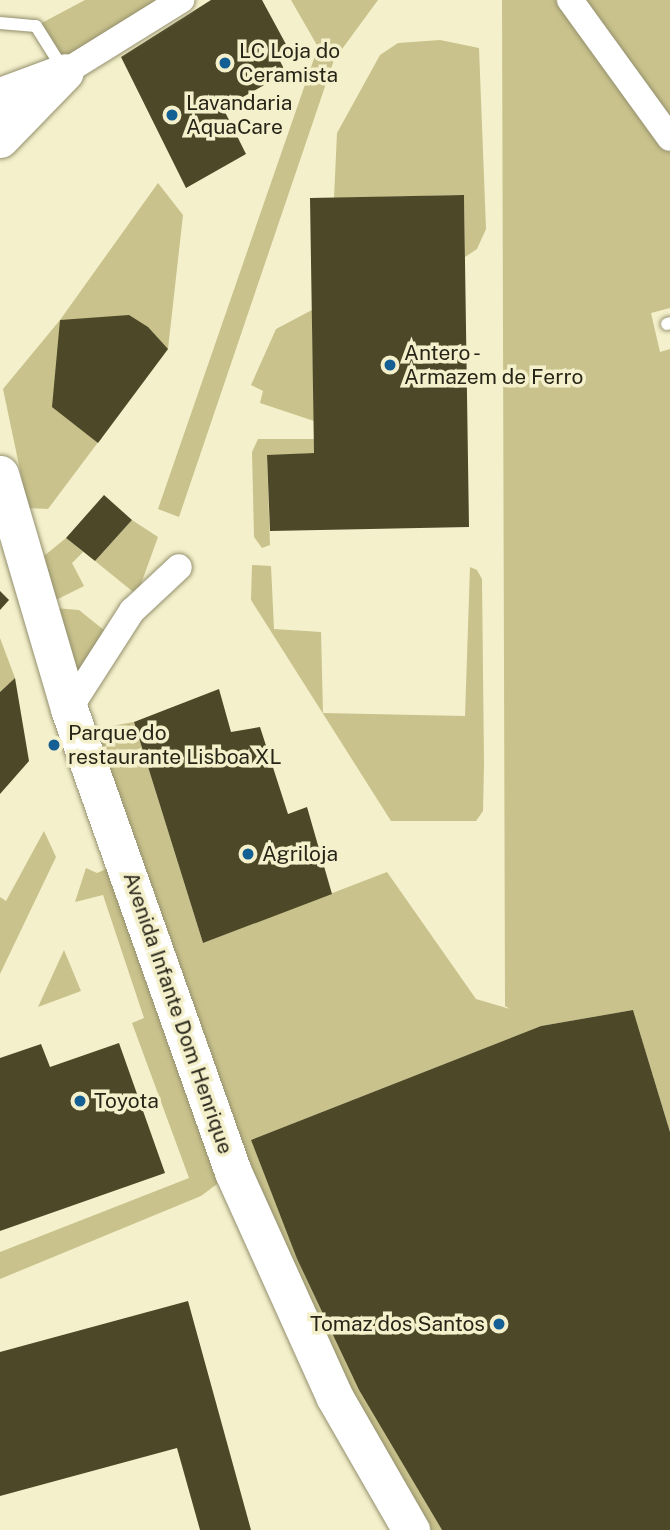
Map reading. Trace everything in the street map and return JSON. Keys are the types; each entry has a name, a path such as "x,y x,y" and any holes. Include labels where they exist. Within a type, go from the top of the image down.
{"main road":[{"path":"0,96 65,72"},
{"path":"0,139 65,72"},
{"name":"Avenida Infante Dom Henrique","path":"0,474 69,709 247,1205 334,1396 411,1530"}],"street":[{"path":"65,72 181,0"},
{"path":"570,0 670,138"},
{"path":"69,709 132,611 179,567"}],"lane":[{"path":"0,23 36,26 65,72"}],"shaded area":[{"path":"85,0 181,0 65,72 36,26"},
{"path":"291,0 378,0 334,60 179,517 158,509 318,47"},
{"path":"502,0 670,0 670,308 651,313 660,352 670,349 670,1132 633,1010 541,1026 251,1140 297,1259 359,1390 442,1530 411,1530 233,1172 201,1196 0,1279 0,1252 189,1178 132,1023 144,1018 103,895 75,902 86,868 97,873 125,861 77,732 134,722 203,943 387,872 476,999 510,1009 505,1006"},
{"path":"440,40 479,48 486,229 477,249 465,257 464,195 334,198 337,133 380,55 398,43"},
{"path":"158,183 183,215 168,349 48,509 28,508 3,389 60,320"},
{"path":"312,310 314,421 260,403 263,391 251,385 276,329"},
{"path":"258,439 314,439 314,453 267,456 270,545 262,548 254,537 252,452"},
{"path":"132,520 158,537 137,595 95,561"},
{"path":"66,538 83,552 72,563 84,586 42,607 79,610 115,639 69,709 28,569"},
{"path":"252,565 271,566 274,629 321,632 323,713 465,716 470,567 477,570 482,579 484,764 483,811 476,821 391,821 251,600"},
{"path":"0,638 15,678 0,692"},
{"path":"44,831 56,857 0,974 0,897 6,901"},
{"path":"64,950 81,991 38,1007"}],"building":[{"path":"211,0 262,0 288,48 276,53 286,73 223,108 246,154 186,188 121,57"},
{"name":"Antero - Armazem de Ferro","path":"464,195 469,527 270,531 267,455 314,453 310,198"},
{"path":"129,315 148,327 168,349 98,443 52,407 60,320"},
{"path":"104,495 132,520 95,561 66,538"},
{"path":"0,591 9,600 0,610"},
{"path":"15,678 29,761 0,794 0,692"},
{"name":"Agriloja","path":"219,689 231,732 260,727 288,814 307,807 332,894 203,943 134,722"},
{"name":"Tomaz dos Santos","path":"633,1010 670,1132 670,1530 442,1530 359,1390 297,1259 251,1140 541,1026"},
{"path":"119,1043 165,1173 0,1231 0,1058 41,1044 50,1067"},
{"path":"188,1301 251,1530 200,1530 177,1448 0,1496 0,1352"}],"place":[{"name":"LC Loja do Ceramista","path":"225,63"},
{"name":"Lavandaria AquaCare","path":"172,115"},
{"name":"Antero - Armazem de Ferro","path":"390,365"},
{"name":"Parque do restaurante Lisboa XL","path":"54,745"},
{"name":"Agriloja","path":"248,854"},
{"name":"Toyota","path":"80,1101"},
{"name":"Tomaz dos Santos","path":"499,1324"}]}
